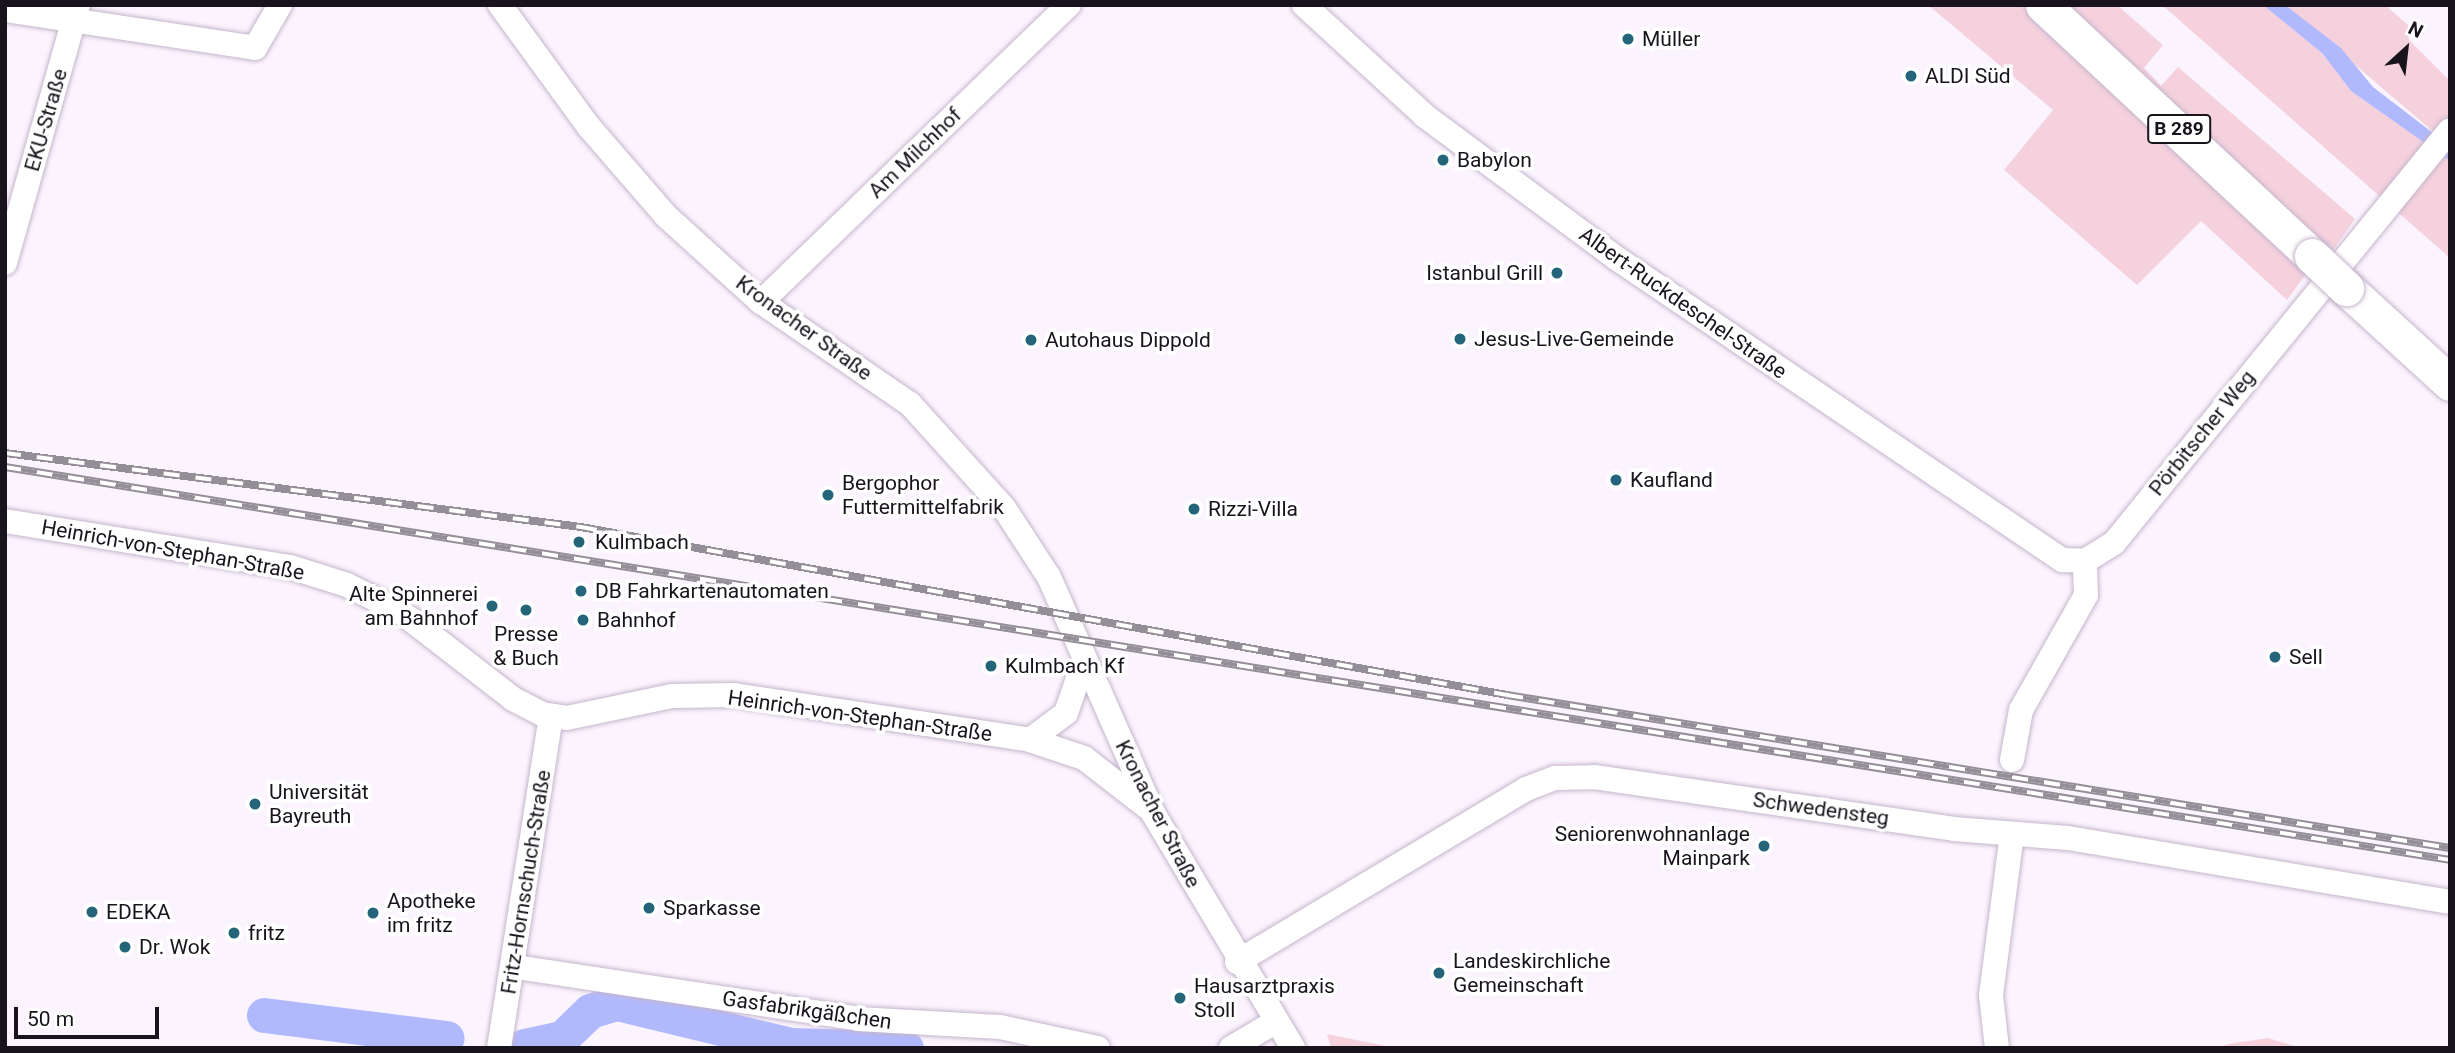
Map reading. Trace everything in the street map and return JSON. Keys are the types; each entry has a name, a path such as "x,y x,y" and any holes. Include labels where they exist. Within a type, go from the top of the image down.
{"highway":[{"name":"B 289","path":"2043,5 2450,383"}],"street":[{"path":"5,10 77,12 255,48 280,5"},
{"name":"Kronacher Straße","path":"500,5 589,127 666,216 761,302 910,404 957,450 1049,577 1083,664 1153,813 1237,962 1293,1048"},
{"name":"Am Milchhof","path":"761,302 1069,5"},
{"name":"Albert-Ruckdeschel-Straße","path":"1304,5 1425,117 1616,258 2044,553 2085,561"},
{"name":"EKU-Straße","path":"5,263 77,12"},
{"name":"Pörbitscher Weg","path":"2085,561 2114,543 2450,130"},
{"name":"Heinrich-von-Stephan-Straße","path":"5,521 290,567 347,585 401,611 513,699 551,716 672,696 734,695 1030,740 1106,771 1153,813"},
{"path":"2012,760 2021,710 2086,595 2085,561"},
{"path":"1030,740 1066,713 1083,664"},
{"name":"Fritz-Hornschuch-Straße","path":"499,1048 516,967 551,716"},
{"name":"Schwedensteg","path":"1237,962 1526,789 1555,778 1594,777 2012,834 2450,902"},
{"path":"1997,1048 1991,995 2012,834"},
{"name":"Gasfabrikgäßchen","path":"516,967 858,1019 1000,1027 1098,1048"},
{"path":"1231,1048 1275,1022"}],"shaded area":[{"path":"1928,5 2026,5 2309,270 2287,300 2201,221 2137,285 2004,170 2053,110"},
{"path":"2060,5 2117,5 2163,45 2144,68 2161,86 2178,67 2355,219 2333,250 2314,233 2309,238"},
{"path":"2162,5 2263,5 2322,53 2351,91 2450,161 2450,258"},
{"path":"2285,5 2385,5 2408,25 2409,40 2450,81 2450,146"},
{"path":"1327,1034 1395,1048 1331,1048"},
{"path":"2268,1038 2301,1048 2216,1048 2229,1044"}],"water":[{"path":"2263,5 2285,5 2341,48 2373,87 2450,146 2450,161 2351,91 2322,53"}],"waterway":[{"path":"524,1046 562,1038 590,1011 617,1003 790,1045 906,1048"},
{"path":"264,1015 447,1038"}],"railway":[{"path":"5,453 581,527 1507,695 2450,848"},
{"path":"5,467 2450,860"}],"place":[{"name":"Müller","path":"1628,39"},
{"name":"ALDI Süd","path":"1911,76"},
{"name":"Babylon","path":"1443,160"},
{"name":"Istanbul Grill","path":"1557,273"},
{"name":"Jesus-Live-Gemeinde","path":"1460,339"},
{"name":"Autohaus Dippold","path":"1031,340"},
{"name":"Kaufland","path":"1616,480"},
{"name":"Bergophor Futtermittelfabrik","path":"828,495"},
{"name":"Rizzi-Villa","path":"1194,509"},
{"name":"Kulmbach","path":"579,542"},
{"name":"DB Fahrkartenautomaten","path":"581,591"},
{"name":"Alte Spinnerei am Bahnhof","path":"492,606"},
{"name":"Presse & Buch","path":"526,610"},
{"name":"Bahnhof","path":"583,620"},
{"name":"Sell","path":"2275,657"},
{"name":"Kulmbach Kf","path":"991,666"},
{"name":"Universität Bayreuth","path":"255,804"},
{"name":"Seniorenwohnanlage Mainpark","path":"1764,846"},
{"name":"Sparkasse","path":"649,908"},
{"name":"EDEKA","path":"92,912"},
{"name":"Apotheke im fritz","path":"373,913"},
{"name":"fritz","path":"234,933"},
{"name":"Dr. Wok","path":"125,947"},
{"name":"Landeskirchliche Gemeinschaft","path":"1439,973"},
{"name":"Hausarztpraxis Stoll","path":"1180,998"}]}
